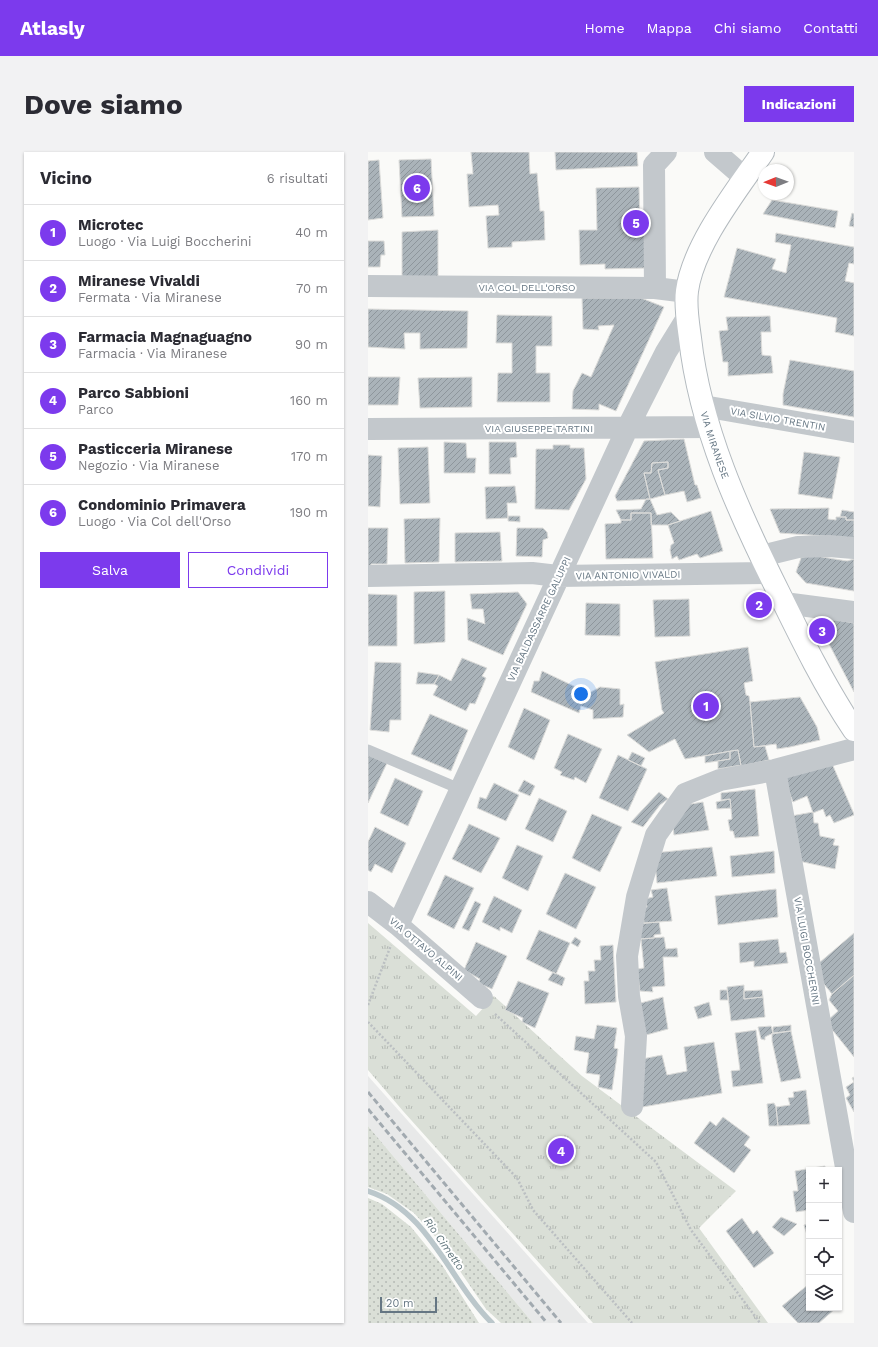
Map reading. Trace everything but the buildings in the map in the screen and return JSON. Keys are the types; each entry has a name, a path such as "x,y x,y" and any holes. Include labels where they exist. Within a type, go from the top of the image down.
{"street":[{"path":"655,288 654,165 666,152"},
{"path":"715,152 745,178"},
{"name":"VIA MIRANESE","path":"763,152 708,235 697,256 690,275 686,292 687,318 692,360 709,427 732,492 765,564 808,651 842,712 854,730"},
{"name":"VIA COL DELL'ORSO","path":"368,286 655,288 686,292"},
{"name":"VIA BALDASSARRE GALUPPI","path":"398,925 628,427 666,352 687,318"},
{"name":"VIA SILVIO TRENTIN","path":"703,406 854,432"},
{"name":"VIA GIUSEPPE TARTINI","path":"368,429 709,427"},
{"name":"VIA ANTONIO VIVALDI","path":"368,576 532,573 558,576 765,564 798,547 829,546 854,548"},
{"path":"784,603 854,612"},
{"path":"632,1106 636,1036 629,996 627,956 637,897 656,835 685,794 720,780 775,770 854,749"},
{"name":"VIA LUIGI BOCCHERINI","path":"775,770 854,1212"},
{"name":"VIA OTTAVO ALPINI","path":"368,902 398,925 482,998"}],"lane":[{"path":"368,750 460,790"}],"path":[{"path":"368,1005 398,925"},
{"path":"482,998 495,1014 656,1162 691,1230 760,1323"},
{"path":"368,1022 517,1178 533,1210 632,1323"}],"shaded area":[{"path":"368,1076 588,1323 533,1323 368,1126"}],"green space":[{"path":"368,923 476,1016 494,996 582,1076 736,1191 699,1228 768,1323 593,1323 368,1070"},
{"path":"368,1126 533,1323 501,1323 486,1309 440,1242 414,1213 387,1194 368,1187"},
{"path":"368,1198 382,1204 411,1227 442,1265 479,1323 368,1323"}],"waterway":[{"name":"Rio Cimetto","path":"368,1191 389,1201 407,1214 423,1230 477,1306 492,1323"}],"railway":[{"path":"368,1092 561,1323"},
{"path":"368,1109 547,1323"}],"place":[{"name":"Condominio Primavera","path":"417,188"},
{"name":"Pasticceria Miranese","path":"636,223"},
{"name":"Miranese Vivaldi","path":"759,605"},
{"name":"Farmacia Magnaguagno","path":"822,631"},
{"name":"Microtec","path":"706,706"},
{"name":"Parco Sabbioni","path":"561,1151"}]}
